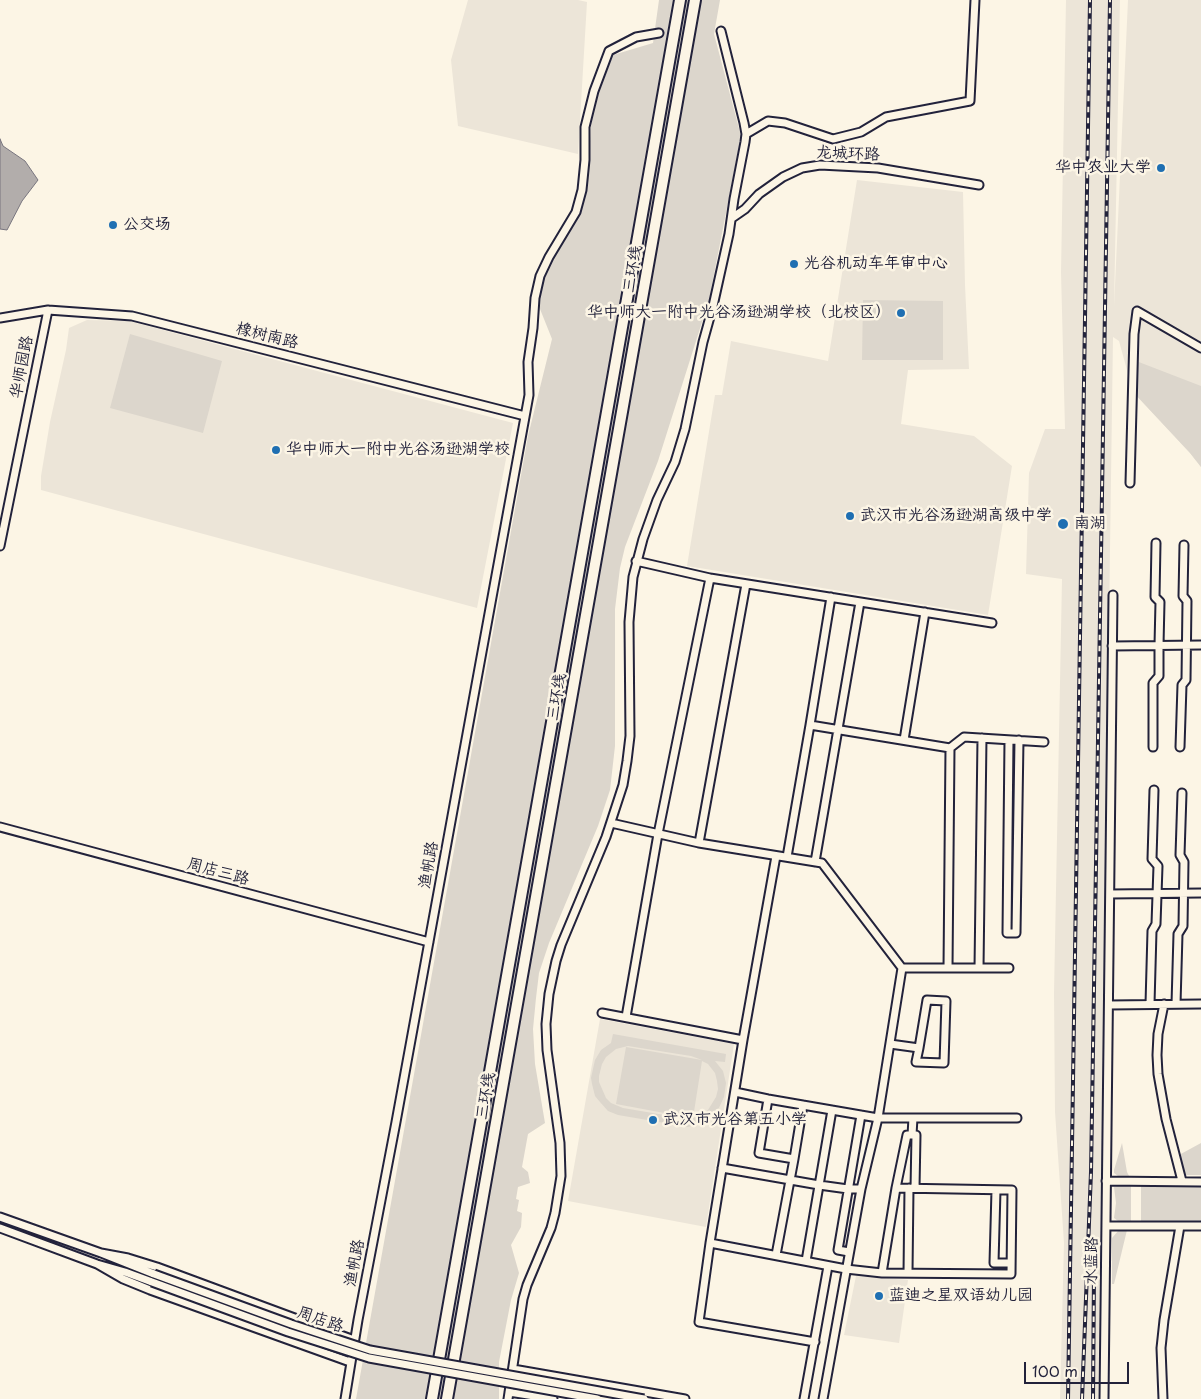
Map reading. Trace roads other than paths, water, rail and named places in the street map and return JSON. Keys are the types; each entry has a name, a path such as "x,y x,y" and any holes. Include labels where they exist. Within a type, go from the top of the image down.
{"highway":[{"name":"三环线","path":"432,1399 680,0"},
{"name":"三环线","path":"447,1399 695,0"}],"street":[{"path":"746,134 768,121 785,123 833,139 861,132 886,117 970,102 975,0"},
{"path":"553,1399 508,1395 523,1299 551,1228 561,1176 560,1143 547,1050 546,1024 549,994 561,945 611,823 623,785 629,750 628,622 636,562 657,500 684,436 732,218 746,134 721,31"},
{"name":"渔帆路","path":"345,1399 354,1340 525,416 528,395 528,362 535,298 540,276 576,212 582,190 585,127 594,91 609,51 636,36 659,33"},
{"name":"龙城环路","path":"732,218 745,209 759,194 783,177 802,168 820,165 878,168 979,185"},
{"name":"橡树南路","path":"0,318 48,310 132,316 525,416"},
{"name":"华师园路","path":"0,546 48,310"},
{"path":"1130,483 1134,334 1137,311 1201,348"},
{"path":"1153,747 1153,683 1159,676 1160,602 1155,597 1156,543"},
{"path":"1180,747 1182,686 1186,680 1187,645 1187,601 1183,596 1184,545"},
{"path":"636,562 710,578 992,623"},
{"path":"626,1017 658,834 710,578"},
{"path":"699,843 746,584"},
{"name":"水蓝路","path":"1104,1399 1113,595"},
{"path":"787,858 831,597"},
{"path":"815,862 860,602"},
{"path":"904,740 925,612"},
{"path":"1112,646 1201,645"},
{"path":"810,725 950,748 964,737 1044,742"},
{"path":"979,968 982,738"},
{"path":"1009,740 1007,932 1016,932 1019,740"},
{"path":"948,968 950,748"},
{"path":"1150,1004 1152,931 1156,924 1158,866 1152,859 1154,790"},
{"path":"1176,1004 1178,934 1183,926 1184,862 1180,855 1182,792"},
{"path":"611,823 699,843 822,863 902,968 878,1118 861,1189 823,1399"},
{"path":"1008,824 1018,825"},
{"name":"周店三路","path":"0,827 429,942"},
{"path":"776,856 743,1040 699,1322 815,1342"},
{"path":"1110,894 1201,893"},
{"path":"902,968 1009,968"},
{"path":"927,1000 946,1001 944,1063 916,1062 919,1048 927,1000"},
{"path":"1164,1004 1158,1034 1158,1074 1166,1119 1182,1181"},
{"path":"1109,1005 1201,1004"},
{"path":"602,1013 743,1040"},
{"path":"890,1044 919,1048"},
{"path":"735,1092 878,1118 1017,1118"},
{"path":"768,1099 759,1153 794,1159"},
{"path":"776,1255 803,1105"},
{"path":"806,1261 832,1110"},
{"path":"850,1252 838,1250 861,1114"},
{"path":"912,1135 913,1118"},
{"path":"882,1273 907,1135 912,1135 916,1136 908,1273"},
{"path":"722,1168 819,1185 861,1189"},
{"path":"1106,1180 1201,1182"},
{"path":"710,1243 828,1266 882,1273 1011,1274 1012,1190 896,1188"},
{"path":"996,1190 994,1263 1011,1263"},
{"name":"周店路","path":"0,1217 300,1327 370,1350 644,1399"},
{"path":"1106,1226 1201,1226"},
{"path":"1163,1399 1161,1348 1180,1226"},
{"name":"周店路","path":"0,1228 288,1332 369,1358 597,1399"},
{"path":"101,1253 128,1258 157,1267 354,1340"},
{"path":"97,1264 123,1279 150,1290 350,1362"},
{"path":"804,1399 828,1266"},
{"path":"513,1369 685,1399"}],"railway":[{"path":"1068,1399 1090,0"},
{"path":"1082,1399 1091,1172 1110,0"},
{"path":"1093,1399 1094,1272"}],"place":[{"name":"华中农业大学","path":"1161,168"},
{"name":"公交场","path":"113,225"},
{"name":"光谷机动车年审中心","path":"794,264"},
{"name":"华中师大一附中光谷汤逊湖学校（北校区）","path":"901,313"},
{"name":"华中师大一附中光谷汤逊湖学校","path":"276,450"},
{"name":"武汉市光谷汤逊湖高级中学","path":"850,516"},
{"name":"南湖","path":"1063,524"},
{"name":"武汉市光谷第五小学","path":"653,1120"},
{"name":"蓝迪之星双语幼儿园","path":"879,1296"}]}
